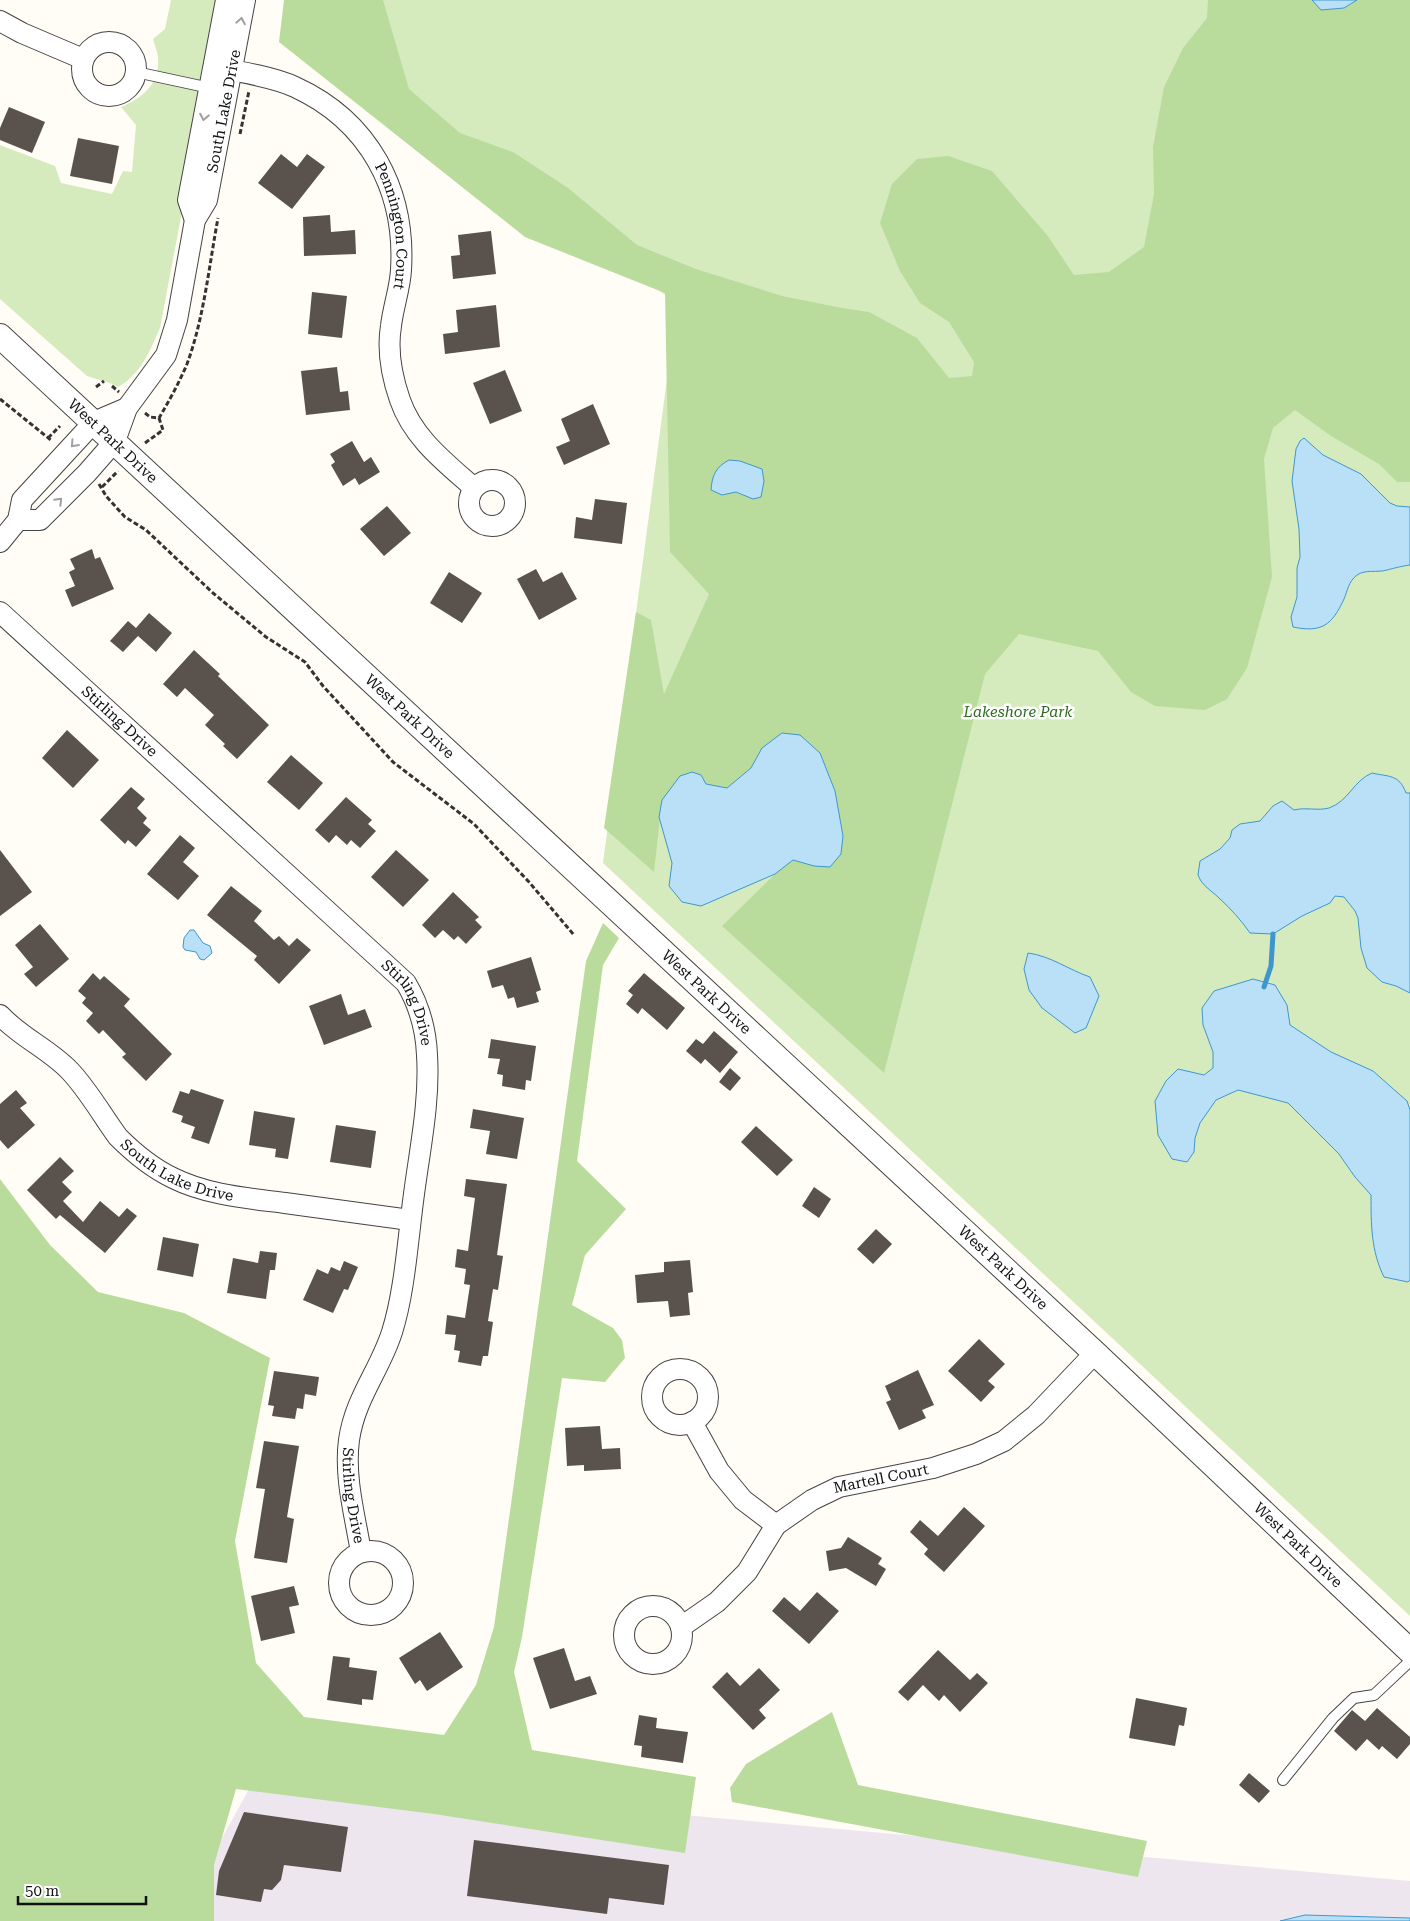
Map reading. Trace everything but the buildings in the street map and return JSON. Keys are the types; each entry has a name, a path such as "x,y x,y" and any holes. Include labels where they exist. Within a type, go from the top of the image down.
{"street":[{"name":"South Lake Drive","path":"18,520 40,520 87,473 115,441 127,408 166,355 177,320 195,220 207,200 223,68 226,0"},
{"name":"South Lake Drive","path":"195,220 188,200 210,88 223,68 245,0"},
{"path":"0,21 22,33 83,59"},
{"path":"111,41 127,48 136,63 136,72 128,88 120,94 102,96 93,92 87,86 82,77 81,68 87,51 94,45 111,41"},
{"name":"Pennington Court","path":"223,68 294,86 331,108 361,135 382,168 392,188 398,213 401,242 401,272 390,327 389,346 400,402 425,444 474,488"},
{"name":"West Park Drive","path":"0,336 1095,1353 1410,1651"},
{"path":"0,542 18,520 22,500 94,422 127,408"},
{"name":"Stirling Drive","path":"0,612 406,983 417,1005 422,1020 428,1054 424,1110 398,1308 383,1356 357,1406 352,1420 349,1442 350,1480 361,1552"},
{"name":"South Lake Drive","path":"0,1015 10,1025 39,1045 70,1071 118,1137 126,1145 146,1162 173,1178 216,1193 244,1198 410,1220"},
{"name":"Martell Court","path":"681,1627 717,1602 747,1572 776,1525 812,1500 839,1487 933,1468 976,1454 1004,1441 1036,1415 1095,1353"},
{"path":"692,1422 719,1471 743,1500 776,1525"}],"lane":[{"path":"136,72 210,88"},
{"path":"1283,1780 1333,1718 1354,1698 1374,1696 1410,1660"}],"path":[{"path":"96,387 104,381"},
{"path":"0,399 48,438 60,426"},
{"path":"149,439 163,430 158,418"},
{"path":"110,478 102,486 106,496 125,517 146,530 213,593 266,637 305,662 323,686 393,762 474,824 529,882 574,935"}],"shaded area":[{"path":"256,1776 1410,1881 1410,1921 190,1921 192,1893"}],"green space":[{"path":"171,0 222,0 160,328 139,369 118,387 87,376 0,299 0,145 55,166 61,183 112,194 123,171 132,172 136,125 121,107 143,94 153,82 158,67 158,58 153,39 165,29"},
{"path":"284,0 383,0 409,89 460,133 513,152 568,188 637,245 696,269 782,296 869,312 917,338 949,378 972,376 974,362 949,322 920,303 900,271 880,223 892,184 917,159 948,156 992,171 1047,235 1074,275 1109,272 1144,247 1154,194 1153,147 1164,87 1183,48 1207,18 1208,0 1312,0 1321,10 1344,8 1357,0 1410,0 1410,482 1397,482 1379,464 1331,436 1295,410 1273,428 1264,459 1272,577 1247,668 1227,699 1205,710 1155,706 1131,692 1098,651 1019,634 985,674 884,1073 722,926 775,874 793,860 814,866 843,836 835,791 820,753 800,735 782,733 762,748 751,768 727,788 706,784 662,800 654,872 604,828 636,612 651,620 664,694 709,594 670,552 665,293 525,237 279,42"},
{"name":"Lakeshore Park","path":"357,0 1410,0 1410,1616 603,863 677,303 365,89"},
{"path":"603,923 619,938 603,965 577,1161 626,1209 585,1255 572,1305 613,1328 622,1340 625,1358 605,1382 562,1378 522,1637 514,1672 532,1750 696,1777 685,1853 434,1814 236,1789 214,1865 214,1921 0,1921 0,1179 50,1245 98,1292 184,1313 270,1358 235,1541 256,1663 304,1717 444,1735 476,1685 494,1627 586,961"},
{"path":"832,1712 858,1785 1147,1841 1138,1877 732,1802 730,1788 746,1764"}],"water":[{"path":"1312,0 1357,0 1344,8 1321,10"},
{"path":"1304,438 1323,455 1361,474 1390,503 1397,506 1410,507 1410,565 1383,571 1364,572 1357,575 1350,583 1340,608 1330,621 1319,628 1312,629 1293,627 1291,617 1297,597 1297,568 1300,557 1299,529 1292,481 1296,449"},
{"path":"729,460 740,461 762,469 764,481 761,497 753,499 736,492 722,495 711,490 712,480 716,472"},
{"path":"782,733 800,735 820,753 835,791 843,836 841,854 830,867 814,866 793,860 775,874 701,906 682,902 669,886 672,863 659,817 662,800 680,776 692,772 701,775 706,784 727,788 751,768 762,748"},
{"path":"1372,773 1397,779 1406,793 1410,793 1410,993 1382,982 1367,968 1361,948 1358,918 1344,897 1335,896 1330,903 1302,916 1273,934 1250,933 1232,910 1204,885 1198,875 1200,861 1220,849 1230,838 1232,830 1240,824 1260,821 1273,806 1282,801 1294,810 1329,808 1341,801 1360,781"},
{"path":"190,930 194,930 203,943 210,946 212,953 204,960 200,959 196,952 185,950 183,947 184,938"},
{"path":"1028,953 1052,960 1090,977 1099,996 1086,1028 1075,1033 1042,1008 1029,990 1024,969"},
{"path":"1253,979 1275,985 1287,1005 1290,1025 1331,1052 1373,1071 1407,1101 1410,1110 1410,1280 1408,1282 1384,1277 1374,1247 1371,1195 1355,1177 1339,1154 1288,1103 1238,1090 1216,1100 1200,1123 1195,1138 1194,1152 1187,1162 1172,1159 1158,1135 1155,1101 1166,1081 1178,1069 1204,1075 1213,1068 1213,1052 1203,1025 1202,1008 1214,991"},
{"path":"1305,1915 1410,1918 1410,1921 1280,1921"}],"waterway":[{"path":"1264,987 1271,966 1273,934"}]}
